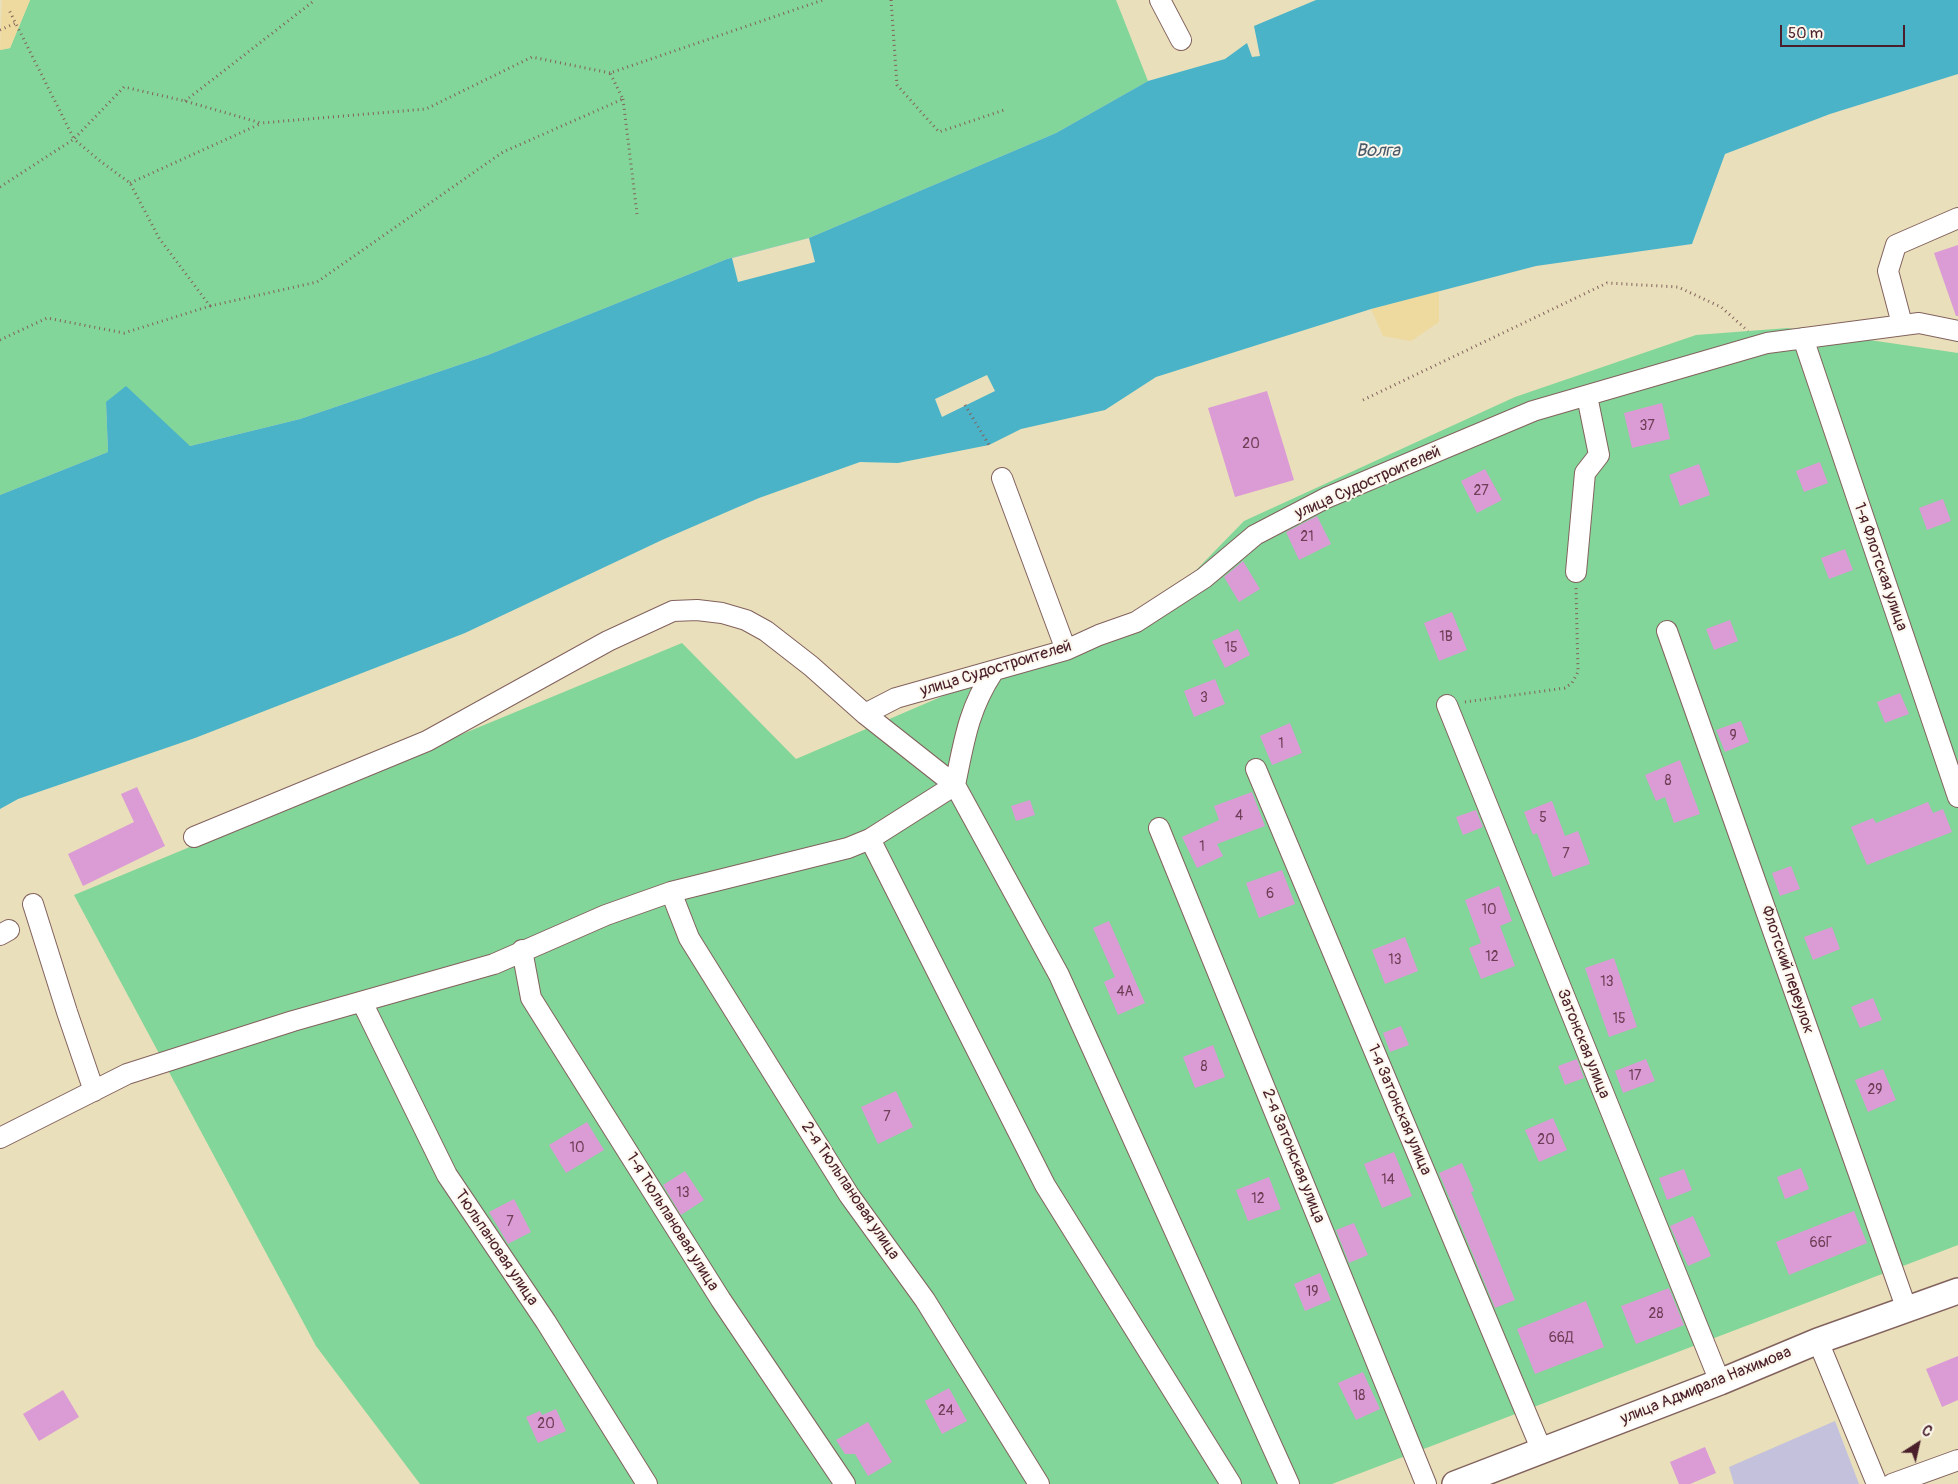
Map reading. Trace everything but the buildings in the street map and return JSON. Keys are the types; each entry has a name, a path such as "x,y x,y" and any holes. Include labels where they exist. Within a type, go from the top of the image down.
{"main road":[{"name":"улица Адмирала Нахимова","path":"1455,1484 1482,1480 1542,1451 1720,1382 1818,1341 1958,1291"}],"street":[{"path":"1160,0 1181,40"},
{"path":"1902,324 1888,271 1896,246 1958,218"},
{"name":"улица Судостроителей","path":"865,714 896,698 1066,650 1099,635 1136,622 1204,578 1255,535 1326,498 1533,411 1764,344 1902,324 1919,323 1958,331"},
{"name":"1-я Флотская улица","path":"1803,338 1958,797"},
{"path":"1576,572 1585,473 1599,455 1587,396"},
{"path":"1002,478 1066,650"},
{"path":"194,837 427,741 608,641 673,612 697,610 722,613 746,620 766,632 811,666 865,714 955,785 1059,975 1289,1484"},
{"name":"Флотский переулок","path":"1667,631 1908,1310"},
{"path":"0,1138 127,1074 494,964 522,950 606,915 672,892 848,848 870,840 955,785 970,716 980,692 993,672"},
{"name":"Затонская улица","path":"1447,705 1720,1382"},
{"name":"1-я Затонская улица","path":"1256,769 1542,1451"},
{"name":"2-я Затонская улица","path":"1159,828 1426,1484"},
{"path":"870,840 1045,1185 1231,1484"},
{"name":"2-я Тюльпановая улица","path":"672,892 689,938 715,980 849,1195 925,1300 1039,1484"},
{"path":"33,904 66,1012 94,1091"},
{"name":"1-я Тюльпановая улица","path":"522,950 531,998 721,1300 845,1484"},
{"name":"Тюльпановая улица","path":"362,1002 447,1175 546,1322 647,1484"},
{"path":"1818,1341 1877,1484"},
{"path":"1892,1484 1958,1460"}],"path":[{"path":"185,101 315,0"},
{"path":"130,183 261,123 426,109 532,57 610,73 823,0"},
{"path":"891,0 897,85 938,132 1007,109"},
{"path":"8,8 74,139 100,162 130,183 159,238 210,306"},
{"path":"0,30 16,23"},
{"path":"610,73 623,99 637,214"},
{"path":"0,187 74,139 124,87 185,101 261,123"},
{"path":"0,340 47,318 124,333 210,306 317,282 503,152 623,99"},
{"path":"1363,400 1607,283 1678,287 1721,307 1764,344"},
{"path":"965,405 989,445"},
{"path":"1447,705 1565,688 1572,684 1578,672 1576,572"}],"shaded area":[{"path":"1835,1421 1859,1484 1734,1484 1729,1467"}],"green space":[{"path":"30,0 1116,0 1148,81 1056,133 809,238 727,259 488,355 300,419 190,446 106,402 108,452 0,495 0,50 10,48"},
{"path":"1788,328 1958,353 1958,1245 1332,1484 420,1484 316,1346 74,895 682,643 796,759 1167,600 1244,521 1515,397 1696,335"}],"sand":[{"path":"2,0 30,0 10,48 0,50"},
{"path":"1439,291 1439,322 1411,341 1383,336 1371,309"}],"water":[{"name":"Волга","path":"1316,0 1958,0 1958,74 1830,114 1725,154 1692,244 1536,266 1371,309 1156,377 1105,410 1021,429 989,445 898,463 860,462 759,498 662,540 465,633 195,738 18,799 0,809 0,495 108,452 106,402 126,386 190,446 300,419 488,355 727,259 809,238 1056,133 1148,81 1225,59 1247,43 1252,57 1260,56 1254,26"}],"pier":[{"path":"809,238 815,262 738,282 732,258"},
{"path":"987,375 995,391 942,417 935,399"}]}
